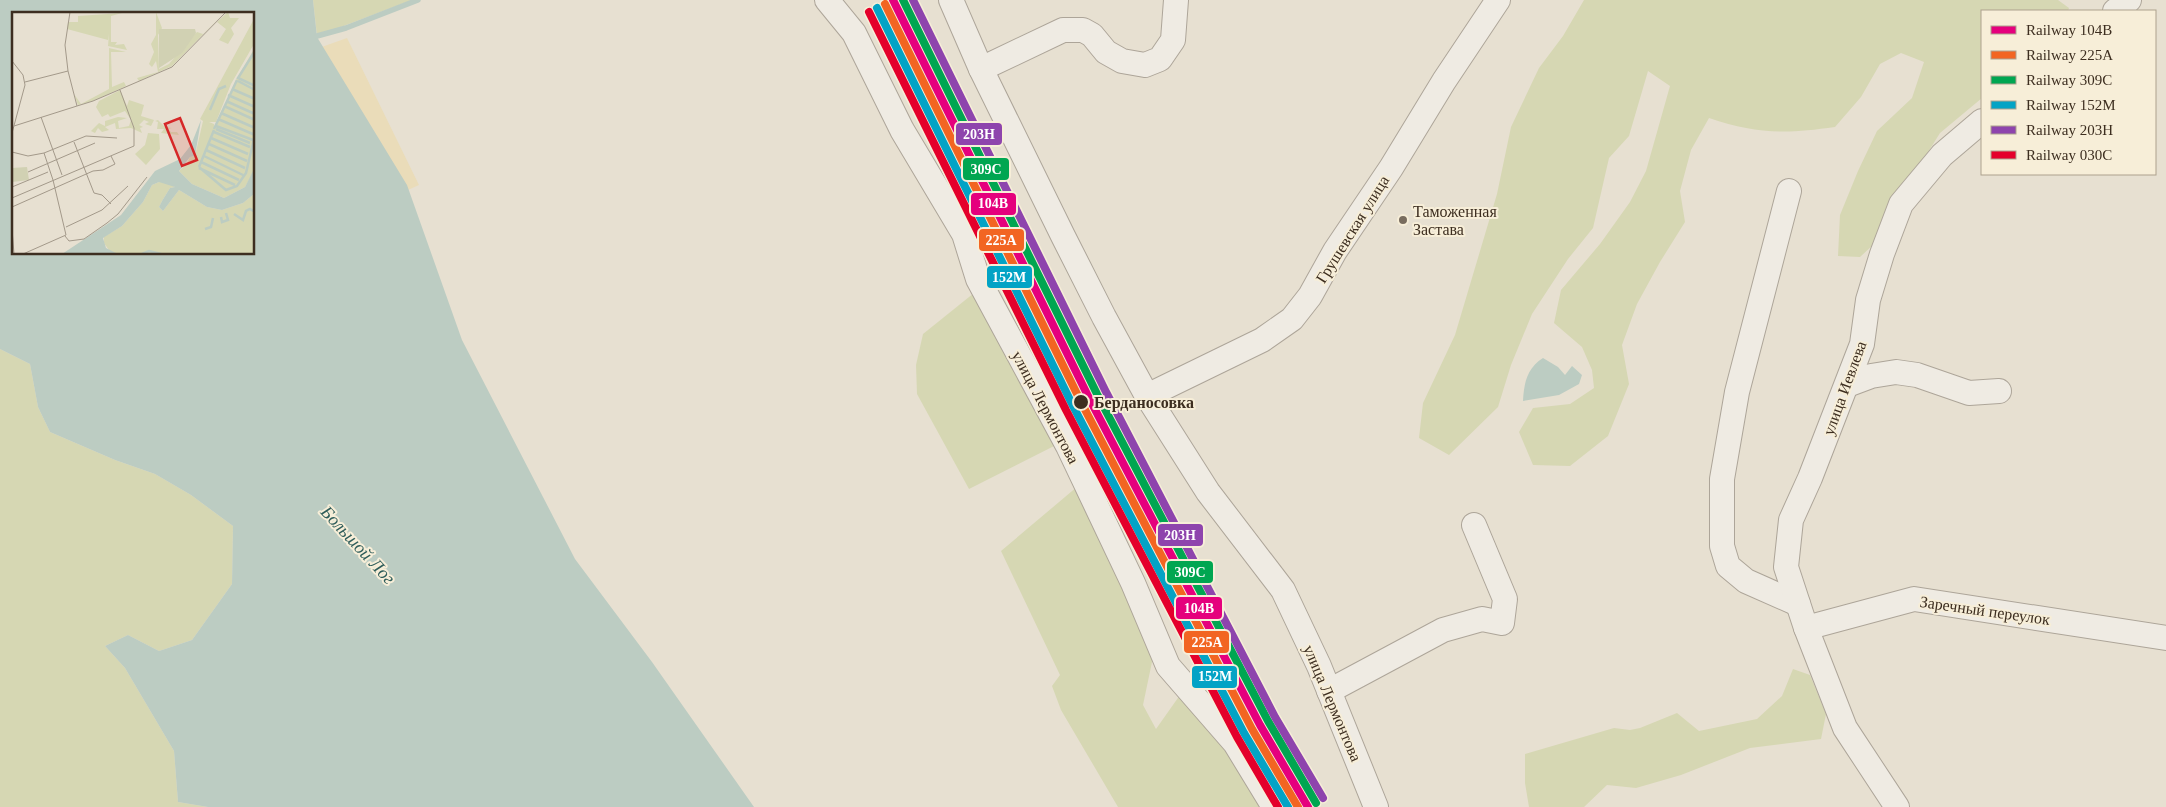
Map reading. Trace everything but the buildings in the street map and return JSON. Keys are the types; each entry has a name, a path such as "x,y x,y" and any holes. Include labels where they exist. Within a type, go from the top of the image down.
{"street":[{"name":"улица Лермонтова","path":"827,0 854,33 902,130 964,234 978,279 1068,446 1133,583 1168,666 1235,743 1274,807"},
{"name":"улица Лермонтова","path":"951,0 981,70 1104,316 1147,396 1208,492 1283,590 1329,691 1376,807"},
{"path":"981,70 1063,30 1083,30 1092,34 1106,52 1122,61 1145,65 1160,59 1173,40 1176,0"},
{"name":"Грушевская улица","path":"1147,396 1262,340 1292,319 1310,296 1334,251 1391,168 1444,81 1498,0"},
{"path":"2116,10 2129,0"},
{"name":"улица Иевлева","path":"1897,807 1845,728 1806,628 1786,567 1791,520 1810,478 1862,344 1868,300 1882,254 1901,204 1942,155 1981,123"},
{"path":"1789,191 1737,392 1722,479 1722,546 1728,566 1746,581 1798,604"},
{"path":"1847,386 1871,376 1896,372 1917,375 1969,394 1999,391"},
{"path":"1329,691 1444,630 1482,619 1502,622 1505,599 1474,525"},
{"name":"Заречный переулок","path":"1806,628 1914,599 2166,638"}],"green space":[{"path":"313,0 412,0 317,36"},
{"path":"1584,0 2058,0 2069,8 2068,10 1981,10 1981,99 1940,133 1898,200 1874,244 1860,257 1838,256 1840,215 1877,131 1912,98 1924,62 1901,53 1880,64 1861,97 1835,127 1801,131 1757,130 1709,118 1691,150 1680,191 1685,222 1637,304 1622,345 1629,384 1608,436 1570,466 1533,465 1519,432 1533,408 1570,404 1594,388 1592,370 1582,347 1554,323 1561,290 1600,244 1630,202 1646,171 1670,86 1648,71 1629,136 1609,158 1593,228 1568,259 1532,314 1511,365 1498,407 1449,455 1419,438 1423,403 1455,335 1497,194 1511,127 1539,68 1563,36"},
{"path":"979,289 1060,443 969,489 917,394 916,365 923,334"},
{"path":"0,349 30,364 38,407 50,432 115,460 155,474 191,495 233,526 232,584 192,640 159,651 128,635 105,646 125,668 174,751 178,802 208,807 0,807"},
{"path":"1078,486 1157,638 1143,705 1156,729 1180,695 1273,807 1118,807 1061,710 1052,686 1060,675 1001,551"},
{"path":"1793,669 1810,675 1826,714 1821,739 1750,748 1681,775 1636,788 1607,785 1584,807 1529,807 1525,783 1525,754 1614,728 1630,730 1640,728 1677,713 1699,731 1757,719 1782,696"}],"sand":[{"path":"347,38 419,185 386,200 302,54"}],"water":[{"name":"Большой Лог","path":"0,0 313,0 317,37 407,185 462,340 575,559 652,662 754,807 208,807 178,802 174,751 125,668 105,646 128,635 159,651 192,640 232,584 233,526 191,495 155,474 115,460 50,432 38,407 30,364 0,349"},
{"path":"1543,358 1558,367 1565,375 1572,366 1582,375 1579,384 1559,395 1523,401 1527,376 1533,366"}],"waterway":[{"path":"317,36 346,28 418,0"}],"rail line":[{"name":"104В","path":"893,0 1089,398 1260,725 1308,807"},
{"name":"309С","path":"903,0 1097,394 1268,721 1316,803"},
{"name":"203Н","path":"913,0 1105,390 1275,717 1323,798"},
{"name":"225А","path":"885,4 1081,402 1252,729 1298,807"},
{"name":"152М","path":"877,8 1073,406 1244,733 1288,807"},
{"name":"030C","path":"869,12 1066,410 1237,737 1278,807"}],"place":[{"name":"Таможенная Застава","path":"1403,220"},
{"name":"Берданосовка","path":"1081,402"}]}
